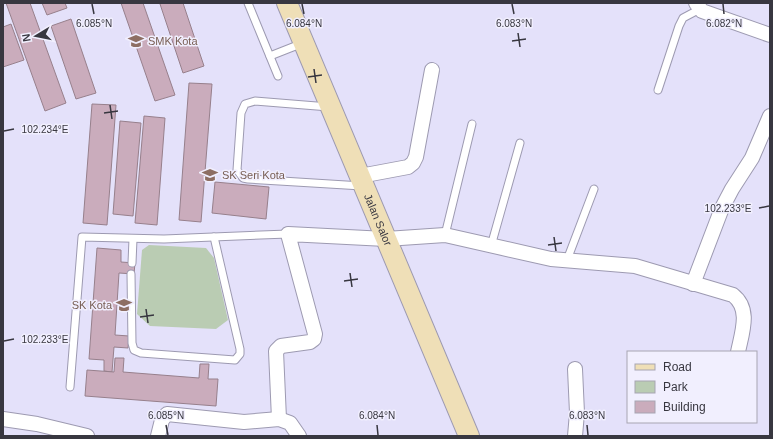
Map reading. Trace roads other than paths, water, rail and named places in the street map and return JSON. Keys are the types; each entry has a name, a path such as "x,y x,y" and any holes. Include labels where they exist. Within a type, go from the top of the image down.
{"main road":[{"name":"Jalan Salor","path":"287,3 469,436"}],"street":[{"path":"698,6 770,35"},
{"path":"362,181 408,167 413,163 416,157 432,70"},
{"path":"693,284 722,208 752,158 770,116"},
{"path":"279,419 276,352 282,346 310,342 314,339 315,334 288,234 386,240 445,235 551,259 635,266 733,295 740,301 744,308 744,318 738,351"},
{"path":"575,436 577,413 576,369"},
{"path":"158,436 162,420 168,414 244,422 279,419 290,423 297,431 299,436"},
{"path":"3,419 37,430 87,436"}],"lane":[{"path":"248,3 278,76"},
{"path":"658,90 679,26 683,18 698,6"},
{"path":"270,56 304,43"},
{"path":"331,108 255,101 245,104 240,113 237,170 243,178 248,179 362,181"},
{"path":"445,235 472,124"},
{"path":"491,246 520,143"},
{"path":"567,260 594,189"},
{"path":"70,387 82,236 134,239 288,234"},
{"path":"131,274 132,343 134,350 141,353 235,360 240,354 240,349 214,237"},
{"path":"132,263 134,239"}],"place":[{"name":"SMK Kota","path":"136,41"},
{"name":"SK Seri Kota","path":"210,175"},
{"name":"SK Kota","path":"124,305"}]}
